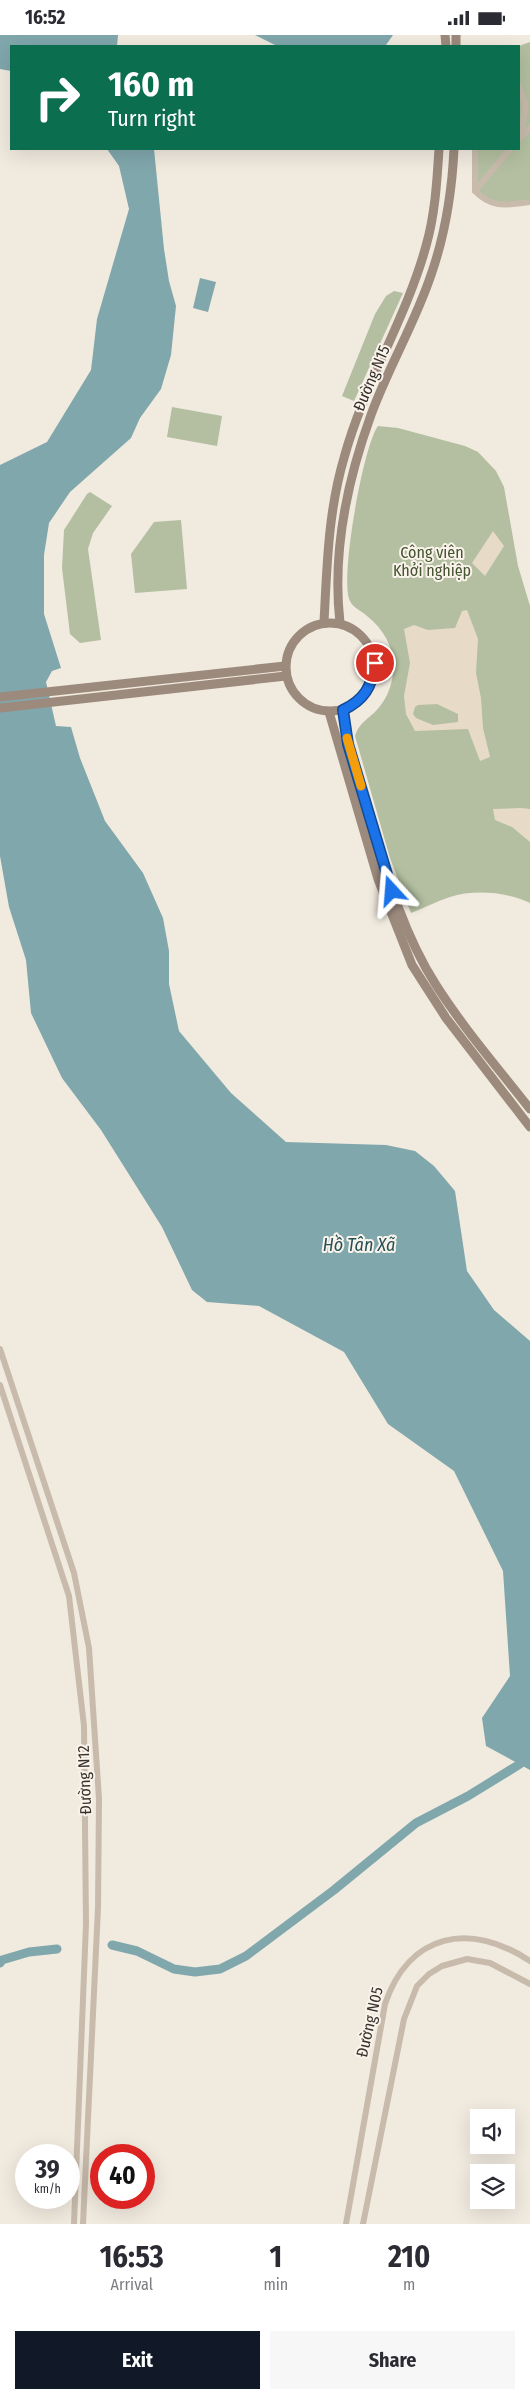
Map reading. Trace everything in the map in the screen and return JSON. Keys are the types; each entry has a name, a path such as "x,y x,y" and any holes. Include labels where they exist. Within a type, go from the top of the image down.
{"street":[{"path":"520,89 525,104 520,137"},
{"path":"520,137 530,129"},
{"name":"Đường N15","path":"324,623 329,535 338,481 360,407 408,301 427,245 439,150"},
{"name":"Đường N15","path":"340,623 338,603 340,541 353,468 371,414 431,277 443,235 454,150"},
{"path":"476,150 474,191 481,198 496,205 530,202"},
{"path":"474,191 509,150"},
{"path":"324,623 340,623 362,635 371,648 375,663 373,679 367,693 356,704 343,710 329,712 315,709 303,703 293,692 286,676 286,665 288,652 295,639 305,630 324,623"},
{"path":"0,697 286,665"},
{"path":"0,708 286,676"},
{"path":"343,710 348,744 398,907 418,953 436,984 528,1113 530,1127"},
{"path":"329,712 378,879 412,965 446,1018 475,1056 528,1113"},
{"path":"475,1056 484,1049"},
{"name":"Đường N12","path":"0,1349 74,1573 89,1648 99,1799 98,1908 83,2224"},
{"path":"0,1375 8,1374"},
{"name":"Đường N12","path":"0,1385 68,1596 84,1726 87,1906 74,2224"},
{"name":"Đường N05","path":"346,2224 385,2004 395,1979 413,1957 437,1943 454,1939 470,1938 497,1943 530,1961"},
{"path":"363,2224 404,2019 417,1986 429,1974 442,1966 466,1959 490,1963 530,1984"}],"green space":[{"path":"530,42 530,200 502,202 490,199 477,190 478,150 520,150 520,46"},
{"path":"394,291 403,293 354,401 342,396 375,314 386,296"},
{"path":"172,407 222,416 217,446 167,437"},
{"name":"Công viên Khởi nghiệp","path":"378,426 398,428 465,446 478,452 496,471 504,487 518,566 530,606 530,903 512,896 480,892 445,899 411,913 390,858 355,736 360,726 378,709 385,699 392,678 392,656 384,634 365,614 355,608 350,601 347,589 354,514 366,459 372,438"},
{"path":"90,492 112,506 93,533 88,549 101,640 80,643 70,634 62,568 64,530"},
{"path":"181,520 187,589 135,593 131,554 154,522"}],"shaded area":[{"path":"493,531 504,546 485,576 472,563"},
{"path":"467,610 478,639 476,673 481,698 483,728 490,757 480,761 468,729 415,731 406,714 404,696 410,663 404,629 414,625 428,630 455,628 462,611","holes":["437,704 458,714 458,722 433,725 416,718 413,714 415,707 418,705"]},
{"path":"493,809 530,809 530,842 512,827 495,820"}],"water":[{"path":"0,35 118,35 117,45 10,45 10,71 0,69"},
{"path":"255,35 393,35 386,45 275,45"},
{"name":"Hồ Tân Xã","path":"108,150 154,150 164,249 169,281 176,306 171,355 161,389 140,418 131,438 70,492 49,523 44,555 44,614 61,668 52,671 46,682 56,726 71,727 80,758 105,821 143,873 163,918 169,951 169,984 179,1031 231,1093 286,1142 386,1145 415,1151 434,1166 455,1191 467,1271 494,1310 530,1341 530,1770 486,1746 482,1718 510,1676 503,1571 454,1471 388,1424 344,1352 259,1306 207,1302 192,1290 162,1227 101,1130 62,1078 31,1013 26,960 9,907 0,856 0,465 47,442 91,370 97,319 129,209 119,166"},
{"path":"200,278 216,282 208,312 193,308"}],"waterway":[{"path":"112,1945 137,1951 174,1969 195,1972 220,1969 246,1956 334,1890 416,1823 468,1796 520,1764"},
{"path":"0,1963 2,1960 29,1952 57,1949"}],"slow traffic":[{"path":"347,738 361,786"}],"route":[{"path":"375,663 373,679 367,693 356,704 343,710 348,744 392,891"}]}
